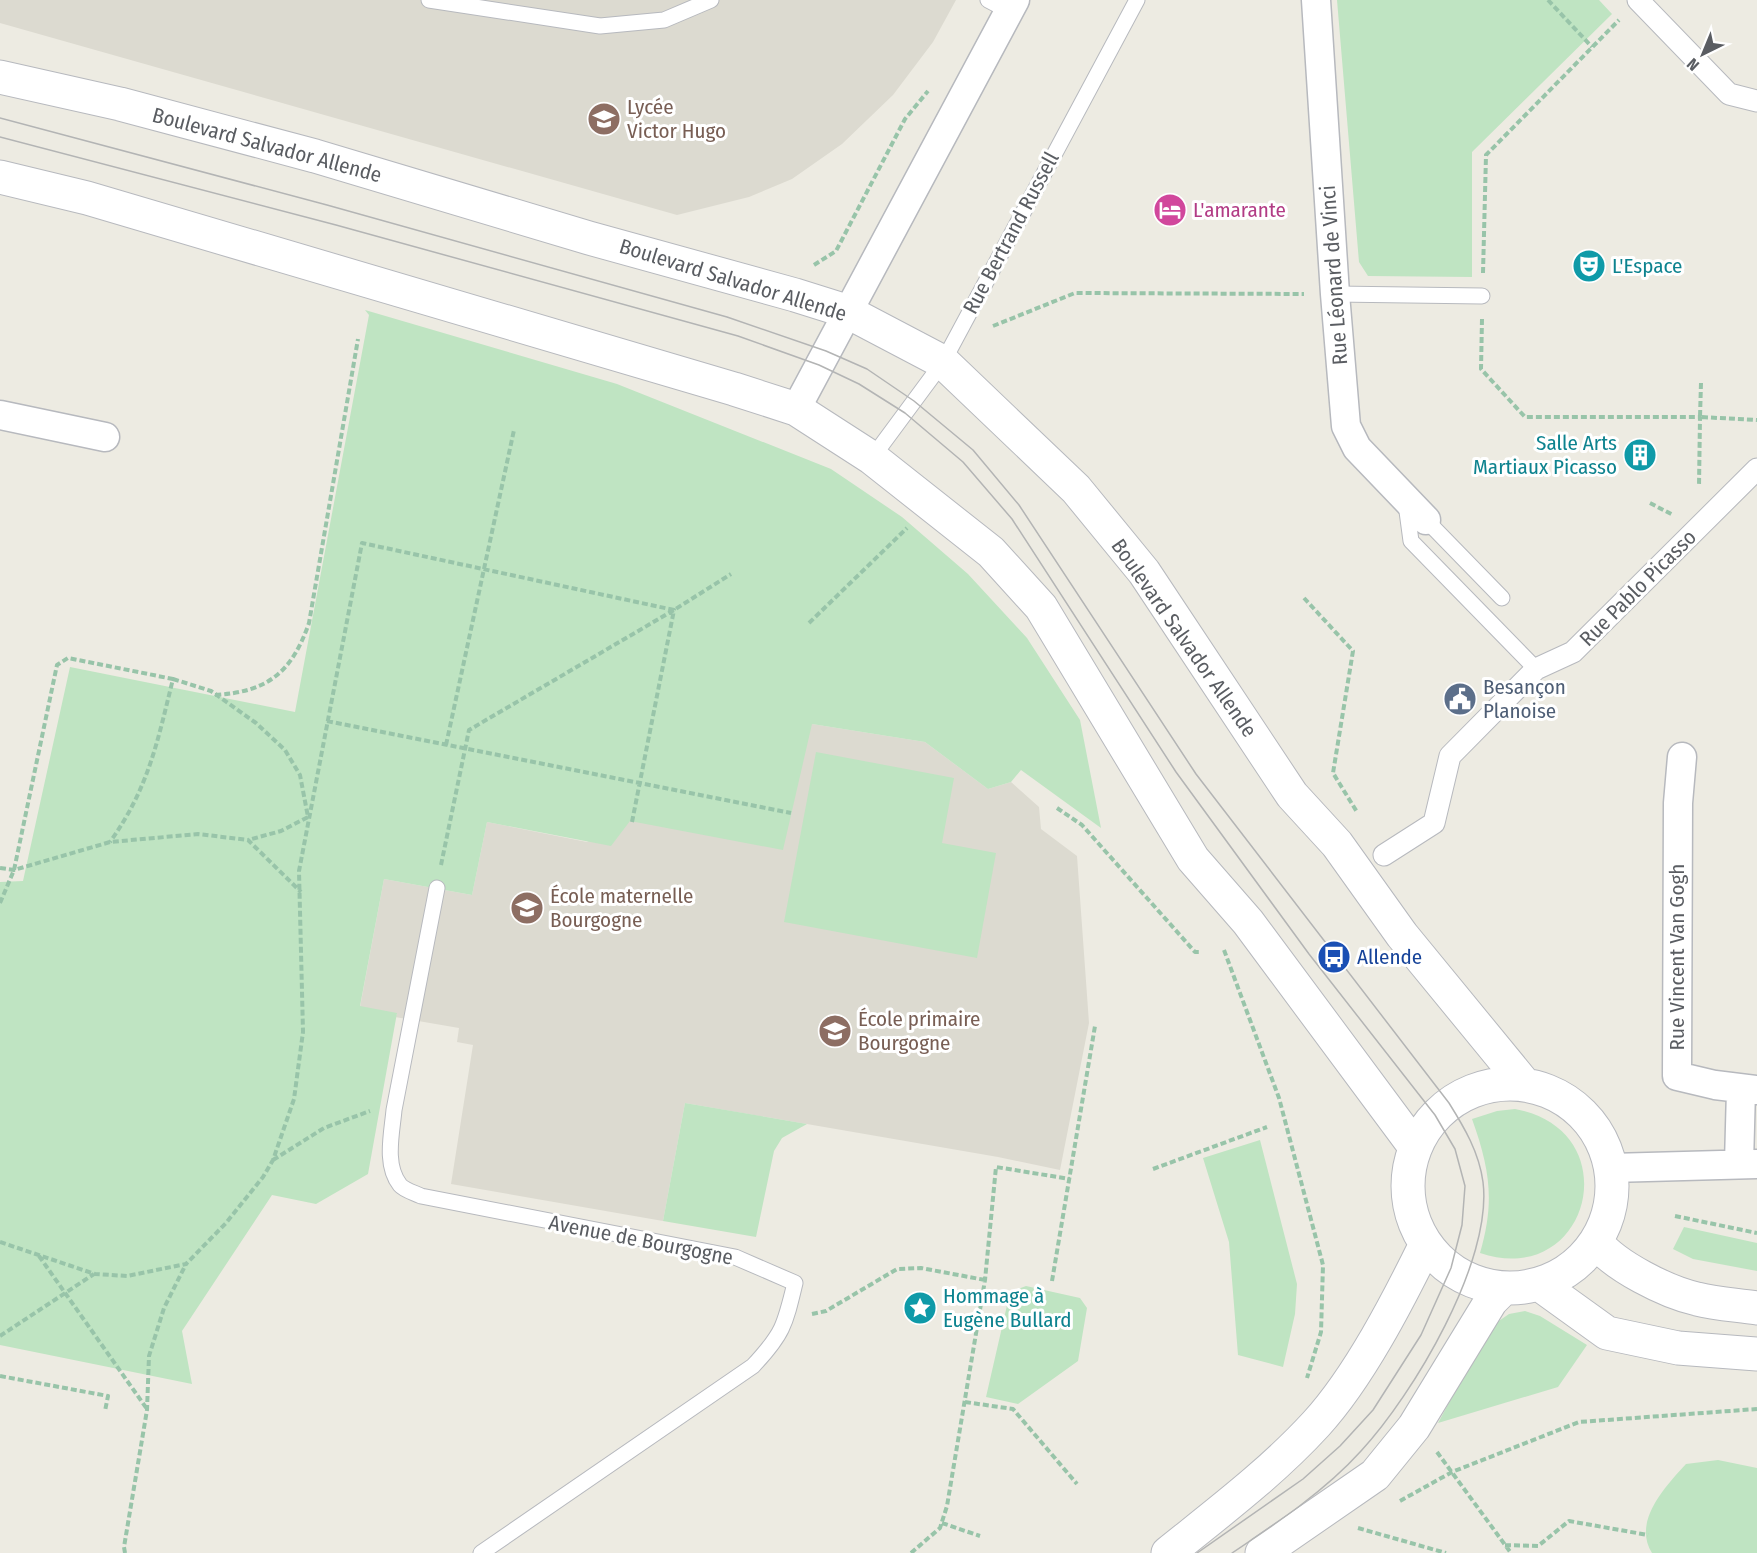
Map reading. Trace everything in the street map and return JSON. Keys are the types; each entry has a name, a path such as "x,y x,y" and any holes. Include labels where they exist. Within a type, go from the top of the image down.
{"street":[{"name":"Rue Léonard de Vinci","path":"1316,0 1346,426 1357,448 1426,520"},
{"path":"1639,0 1729,94 1757,101"},
{"path":"796,409 1004,4"},
{"name":"Boulevard Salvador Allende","path":"0,77 120,104 315,156 846,312 942,362 1076,489 1136,562 1292,795 1336,844 1402,935 1525,1085"},
{"path":"0,177 110,204 796,409 872,458 991,552 1041,607 1193,859 1248,922 1415,1147"},
{"path":"0,414 105,437"},
{"name":"Rue Pablo Picasso","path":"1384,855 1434,823 1450,756 1536,669 1573,652 1757,469"},
{"name":"Rue Vincent Van Gogh","path":"1682,757 1677,803 1677,1076 1749,1090"},
{"path":"1498,1084 1525,1085 1556,1094 1581,1113 1600,1138 1611,1168 1612,1193 1607,1219 1596,1242 1580,1260 1561,1275 1539,1284 1504,1288 1465,1278 1437,1258 1426,1244 1412,1214 1408,1180 1415,1147 1435,1114 1449,1103 1472,1091 1498,1084"},
{"path":"1611,1168 1748,1164 1749,1090"},
{"path":"1596,1242 1606,1255 1646,1278 1695,1299 1757,1308"},
{"path":"1168,1553 1256,1483 1316,1424 1339,1396 1389,1315 1426,1244"},
{"path":"1539,1284 1607,1333 1678,1348 1757,1354"},
{"path":"1262,1553 1374,1474 1414,1427 1491,1301 1504,1288"}],"lane":[{"path":"429,0 600,26 664,20 711,0"},
{"name":"Rue Bertrand Russell","path":"872,458 942,362 1137,0"},
{"path":"1335,294 1482,296"},
{"path":"1405,498 1411,541 1536,669"},
{"path":"1426,520 1502,598"},
{"name":"Avenue de Bourgogne","path":"437,888 394,1110 390,1144 392,1167 400,1186 421,1197 735,1257 795,1283 786,1319 777,1340 753,1366 482,1553"}],"path":[{"path":"1548,0 1592,47"},
{"path":"1639,0 1486,155 1481,369 1525,417 1700,417 1757,420"},
{"path":"993,326 1075,293 1335,294"},
{"path":"215,694 239,694 275,678 300,647 309,622 358,339"},
{"path":"1698,528 1701,383"},
{"path":"446,745 514,430"},
{"path":"1650,503 1668,512"},
{"path":"809,623 908,527"},
{"path":"125,1553 124,1547 147,1410 149,1356 164,1308 186,1263 226,1223 273,1160 294,1100 303,1032 299,871 362,543 674,610"},
{"path":"437,888 469,730 731,574"},
{"path":"1304,598 1353,651 1333,773 1384,855"},
{"path":"632,822 674,610"},
{"path":"0,903 15,870 57,665 68,658 173,679 215,694 256,723 285,750 300,775 308,817"},
{"path":"110,842 132,811 151,766 173,679"},
{"path":"327,721 791,813"},
{"path":"1057,808 1082,825 1195,952 1201,952"},
{"path":"0,868 15,870 110,842 198,834 248,840 281,831 308,817"},
{"path":"248,840 301,893"},
{"path":"1220,940 1279,1098 1323,1265 1321,1332 1306,1382"},
{"path":"1052,1281 1095,1026"},
{"path":"273,1160 324,1128 369,1112 394,1110"},
{"path":"1153,1169 1267,1127"},
{"path":"911,1553 927,1542 942,1523 947,1506 985,1280 996,1167 1070,1179"},
{"path":"1675,1216 1757,1233"},
{"path":"0,1242 95,1274 127,1275 186,1263"},
{"path":"39,1256 147,1410"},
{"path":"786,1319 826,1311 897,1269 921,1268 985,1280"},
{"path":"0,1336 95,1274"},
{"path":"0,1377 108,1396 105,1411"},
{"path":"965,1402 1013,1409 1077,1484"},
{"path":"1394,1505 1452,1472 1579,1422 1757,1409"},
{"path":"1432,1446 1511,1553"},
{"path":"1364,1521 1355,1527 1446,1553"},
{"path":"1505,1545 1538,1546 1569,1521 1648,1535"},
{"path":"942,1523 980,1536"}],"shaded area":[{"name":"Lycée Victor Hugo","path":"0,0 956,0 933,42 893,95 842,144 792,179 749,197 677,215 0,23"},
{"path":"812,724 925,742 988,789 1011,782 1039,807 1041,829 1077,856 1089,1023 1060,1170 998,1157 685,1103 663,1221 451,1184 473,1045 457,1042 459,1028 395,1017 397,1014 360,1007 384,879 472,895 487,822 587,842"}],"green space":[{"path":"1337,0 1599,0 1612,14 1472,152 1472,277 1368,276 1359,262"},
{"path":"365,310 617,384 831,469 902,517 968,574 1027,638 1080,720 1101,828 1021,770 1011,782 988,789 925,742 812,724 783,850 630,821 611,846 487,822 472,895 384,879 360,1006 397,1013 368,1174 316,1204 272,1195 182,1331 192,1384 0,1345 0,882 23,881 70,667 295,712 369,315"},
{"path":"816,752 954,778 942,843 996,853 977,958 784,922"},
{"path":"685,1103 807,1124 782,1138 774,1151 756,1237 663,1221"},
{"path":"1515,1109 1551,1123 1574,1146 1583,1174 1582,1203 1570,1229 1548,1249 1518,1258 1480,1253 1488,1218 1489,1201 1483,1154 1472,1119 1497,1111"},
{"path":"1260,1140 1297,1284 1295,1314 1283,1367 1238,1355 1229,1242 1203,1158"},
{"path":"1684,1227 1757,1243 1757,1271 1693,1259 1673,1249"},
{"path":"1026,1286 1080,1298 1087,1308 1078,1361 1018,1404 986,1397 1008,1301 1015,1290"},
{"path":"1525,1311 1540,1316 1587,1345 1558,1387 1438,1423 1490,1327 1509,1314"},
{"path":"1718,1460 1757,1468 1757,1553 1652,1553 1647,1541 1646,1529 1654,1505 1661,1493 1686,1464"}],"tram line":[{"path":"0,118 327,205 727,317 826,351 867,369 914,401 973,450 1019,505 1196,774 1449,1103 1470,1140 1481,1171 1483,1214 1463,1287 1425,1362 1403,1396 1382,1427 1332,1480 1283,1518 1232,1553"},
{"path":"0,137 336,225 738,336 819,365 859,384 905,413 963,462 1012,519 1176,772 1309,954 1435,1115 1455,1149 1465,1186 1462,1225 1451,1268 1421,1335 1373,1410 1340,1446 1303,1479 1197,1553"}],"place":[{"name":"Lycée Victor Hugo","path":"604,119"},
{"name":"L'amarante","path":"1170,210"},
{"name":"L'Espace","path":"1589,266"},
{"name":"Salle Arts Martiaux Picasso","path":"1640,455"},
{"name":"Besançon Planoise","path":"1460,699"},
{"name":"École maternelle Bourgogne","path":"527,908"},
{"name":"Allende","path":"1334,957"},
{"name":"École primaire Bourgogne","path":"835,1031"},
{"name":"Hommage à Eugène Bullard","path":"920,1308"}]}
